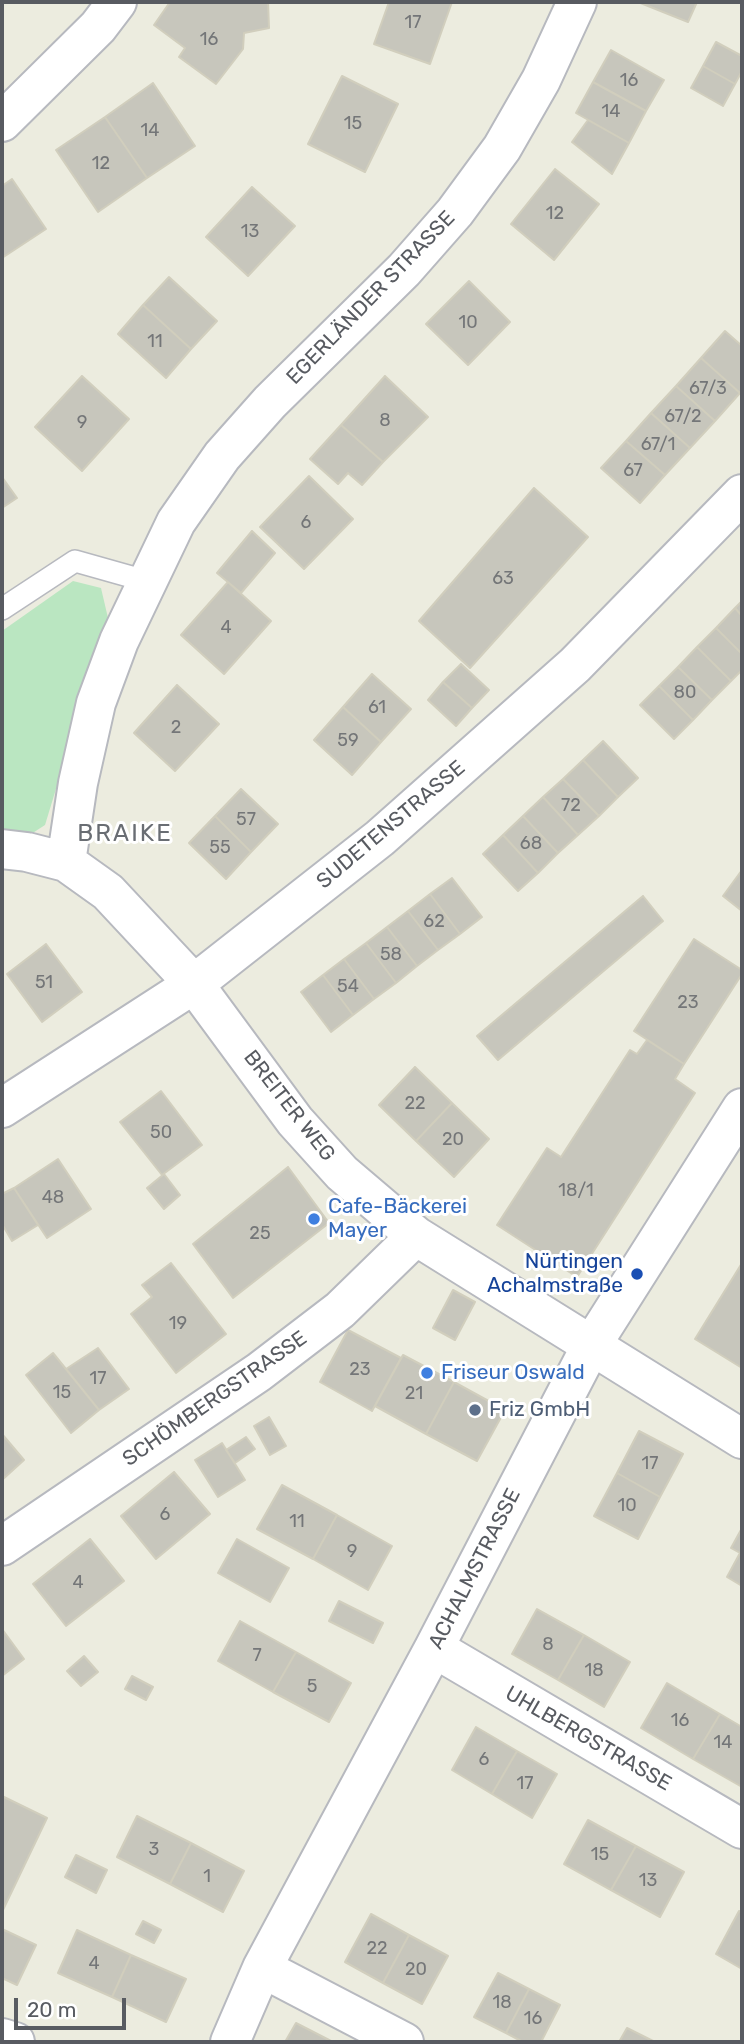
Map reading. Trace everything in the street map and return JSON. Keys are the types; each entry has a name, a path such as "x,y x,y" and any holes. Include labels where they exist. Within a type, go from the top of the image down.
{"street":[{"path":"2,122 98,27 117,2"},
{"name":"EGERLÄNDER STRASSE","path":"66,862 78,783 96,703 119,641 176,522 222,456 270,402 404,270 455,212 502,148 541,80 577,2"},
{"name":"SUDETENSTRASSE","path":"2,1108 194,984 380,838 564,674 742,494"},
{"name":"BREITER WEG","path":"2,849 66,862 108,892 194,984 295,1121 342,1173 416,1236 742,1439"},
{"name":"ACHALMSTRASSE","path":"230,2042 262,1968 434,1648 591,1346 742,1108"},
{"name":"SCHÖMBERGSTRASSE","path":"2,1546 259,1372 340,1310 416,1236"},
{"name":"UHLBERGSTRASSE","path":"434,1648 742,1829"},
{"path":"262,1968 404,2042"},
{"path":"2,2038 15,2042"}],"lane":[{"path":"2,609 75,561 146,581"}],"green space":[{"path":"73,581 101,588 108,618 45,825 28,836 2,833 2,631"}],"building":[{"path":"170,2 268,2 269,28 244,33 243,49 216,84 179,57 185,48 154,25"},
{"path":"389,2 452,2 430,64 374,44"},
{"path":"638,2 697,2 688,22"},
{"path":"716,42 742,56 742,71 735,84 703,66"},
{"path":"611,50 664,80 646,111 593,82"},
{"path":"703,66 735,84 723,106 691,88"},
{"path":"342,76 398,104 365,172 308,144"},
{"path":"593,82 646,111 629,143 576,113"},
{"path":"153,83 195,146 147,178 105,117"},
{"path":"105,117 147,178 98,212 56,150"},
{"path":"588,120 629,143 612,174 572,142"},
{"path":"555,169 599,204 554,260 511,224"},
{"path":"12,179 46,229 2,258 2,186"},
{"path":"252,187 295,226 248,276 206,237"},
{"path":"169,277 217,321 191,349 143,305"},
{"path":"469,281 510,322 468,365 426,324"},
{"path":"143,305 191,349 166,378 118,334"},
{"path":"725,331 742,346 740,393 701,358"},
{"path":"701,358 740,393 715,421 676,386"},
{"path":"82,376 129,419 82,471 35,427"},
{"path":"385,376 428,417 383,462 341,425"},
{"path":"676,386 715,421 690,448 651,413"},
{"path":"651,413 690,448 665,475 626,441"},
{"path":"341,425 383,462 362,485 348,473 338,484 310,459"},
{"path":"626,441 665,475 640,503 601,468"},
{"path":"309,476 353,519 304,569 260,527"},
{"path":"2,477 17,498 2,508"},
{"path":"534,488 588,537 470,668 419,621"},
{"path":"252,531 275,553 241,593 217,573"},
{"path":"228,582 271,621 224,674 181,635"},
{"path":"742,601 742,616 735,608"},
{"path":"735,608 742,616 742,654 716,628"},
{"path":"716,628 742,654 742,670 731,681 697,647"},
{"path":"697,647 731,681 712,700 678,667"},
{"path":"461,664 489,690 472,708 443,682"},
{"path":"678,667 712,700 693,720 659,686"},
{"path":"372,674 411,709 381,742 343,707"},
{"path":"443,682 472,708 456,726 428,700"},
{"path":"177,685 219,724 175,771 134,733"},
{"path":"659,686 693,720 674,739 640,705"},
{"path":"343,707 381,742 352,775 314,740"},
{"path":"603,741 638,778 618,797 583,760"},
{"path":"583,760 618,797 599,816 563,779"},
{"path":"563,779 599,816 578,835 543,797"},
{"path":"241,789 278,824 251,852 215,816"},
{"path":"543,797 578,835 558,853 523,816"},
{"path":"215,816 251,852 226,879 189,843"},
{"path":"523,816 558,853 538,873 503,835"},
{"path":"503,835 538,873 518,891 483,854"},
{"path":"742,870 742,911 723,896"},
{"path":"452,878 482,917 460,934 430,894"},
{"path":"430,894 460,934 438,950 408,911"},
{"path":"643,896 663,921 498,1060 477,1036"},
{"path":"408,911 438,950 417,966 387,927"},
{"path":"387,927 417,966 396,983 366,943"},
{"path":"694,939 742,970 742,974 684,1064 634,1031"},
{"path":"366,943 396,983 374,999 344,959"},
{"path":"46,944 82,992 42,1022 7,974"},
{"path":"344,959 374,999 353,1015 323,975"},
{"path":"323,975 353,1015 331,1032 301,992"},
{"path":"647,1040 684,1064 675,1079 695,1093 577,1277 497,1225 547,1148 561,1157 630,1050 637,1054"},
{"path":"415,1067 452,1103 416,1141 379,1105"},
{"path":"161,1091 202,1145 162,1175 120,1122"},
{"path":"452,1103 489,1139 454,1177 416,1141"},
{"path":"58,1159 91,1209 47,1238 14,1188"},
{"path":"288,1167 329,1223 233,1298 193,1244"},
{"path":"164,1174 180,1195 164,1209 147,1188"},
{"path":"14,1188 38,1225 12,1241 2,1224 2,1194"},
{"path":"171,1263 226,1334 176,1373 131,1314 152,1297 142,1285"},
{"path":"742,1263 742,1368 695,1339"},
{"path":"453,1290 475,1302 455,1340 433,1328"},
{"path":"348,1330 401,1358 372,1411 320,1382"},
{"path":"98,1348 129,1389 99,1410 66,1369"},
{"path":"53,1353 99,1410 71,1433 26,1375"},
{"path":"403,1355 454,1382 426,1434 375,1406"},
{"path":"454,1382 505,1410 477,1461 426,1434"},
{"path":"269,1417 286,1446 270,1455 254,1426"},
{"path":"639,1431 683,1454 660,1497 617,1473"},
{"path":"2,1434 24,1460 2,1480"},
{"path":"246,1437 255,1449 235,1463 226,1450"},
{"path":"222,1443 245,1480 218,1497 195,1460"},
{"path":"174,1472 210,1514 156,1559 121,1516"},
{"path":"617,1473 660,1497 638,1539 594,1516"},
{"path":"282,1485 337,1515 313,1559 257,1529"},
{"path":"337,1515 392,1546 368,1590 313,1559"},
{"path":"742,1528 742,1586 727,1577 740,1553 731,1548"},
{"path":"90,1539 124,1581 66,1626 33,1584"},
{"path":"237,1539 289,1568 270,1602 218,1573"},
{"path":"339,1601 383,1623 373,1643 329,1621"},
{"path":"537,1609 584,1635 558,1680 512,1654"},
{"path":"240,1621 296,1652 273,1692 218,1661"},
{"path":"2,1629 24,1659 2,1676"},
{"path":"584,1635 630,1662 604,1707 558,1680"},
{"path":"296,1652 351,1683 329,1722 273,1692"},
{"path":"84,1656 98,1672 81,1686 67,1671"},
{"path":"132,1676 153,1687 146,1700 125,1689"},
{"path":"667,1683 720,1714 693,1759 641,1728"},
{"path":"720,1714 742,1727 742,1787 693,1759"},
{"path":"476,1727 517,1751 492,1794 452,1770"},
{"path":"517,1751 557,1774 532,1818 492,1794"},
{"path":"2,1796 47,1818 2,1912"},
{"path":"137,1816 191,1843 170,1884 117,1857"},
{"path":"588,1820 636,1846 611,1890 564,1864"},
{"path":"191,1843 244,1871 223,1912 170,1884"},
{"path":"636,1846 684,1872 660,1917 611,1890"},
{"path":"76,1855 107,1870 96,1893 65,1877"},
{"path":"739,1911 742,1912 742,1969 716,1954"},
{"path":"371,1914 409,1935 383,1983 345,1962"},
{"path":"143,1921 161,1930 154,1943 136,1934"},
{"path":"2,1929 36,1945 17,1985 2,1978"},
{"path":"77,1930 131,1955 112,1997 58,1973"},
{"path":"409,1935 448,1956 422,2004 383,1983"},
{"path":"131,1955 186,1979 166,2022 112,1997"},
{"path":"498,1973 529,1989 506,2033 474,2017"},
{"path":"529,1989 560,2005 541,2042 523,2042 506,2033"},
{"path":"296,2023 333,2042 285,2042"},
{"path":"627,2028 655,2042 619,2042"}],"place":[{"name":"Cafe-Bäckerei Mayer","path":"314,1219"},
{"name":"Nürtingen Achalmstraße","path":"637,1274"},
{"name":"Friseur Oswald","path":"427,1373"},
{"name":"Friz GmbH","path":"475,1410"}],"district":[{"name":"BRAIKE","path":"125,834"}]}
